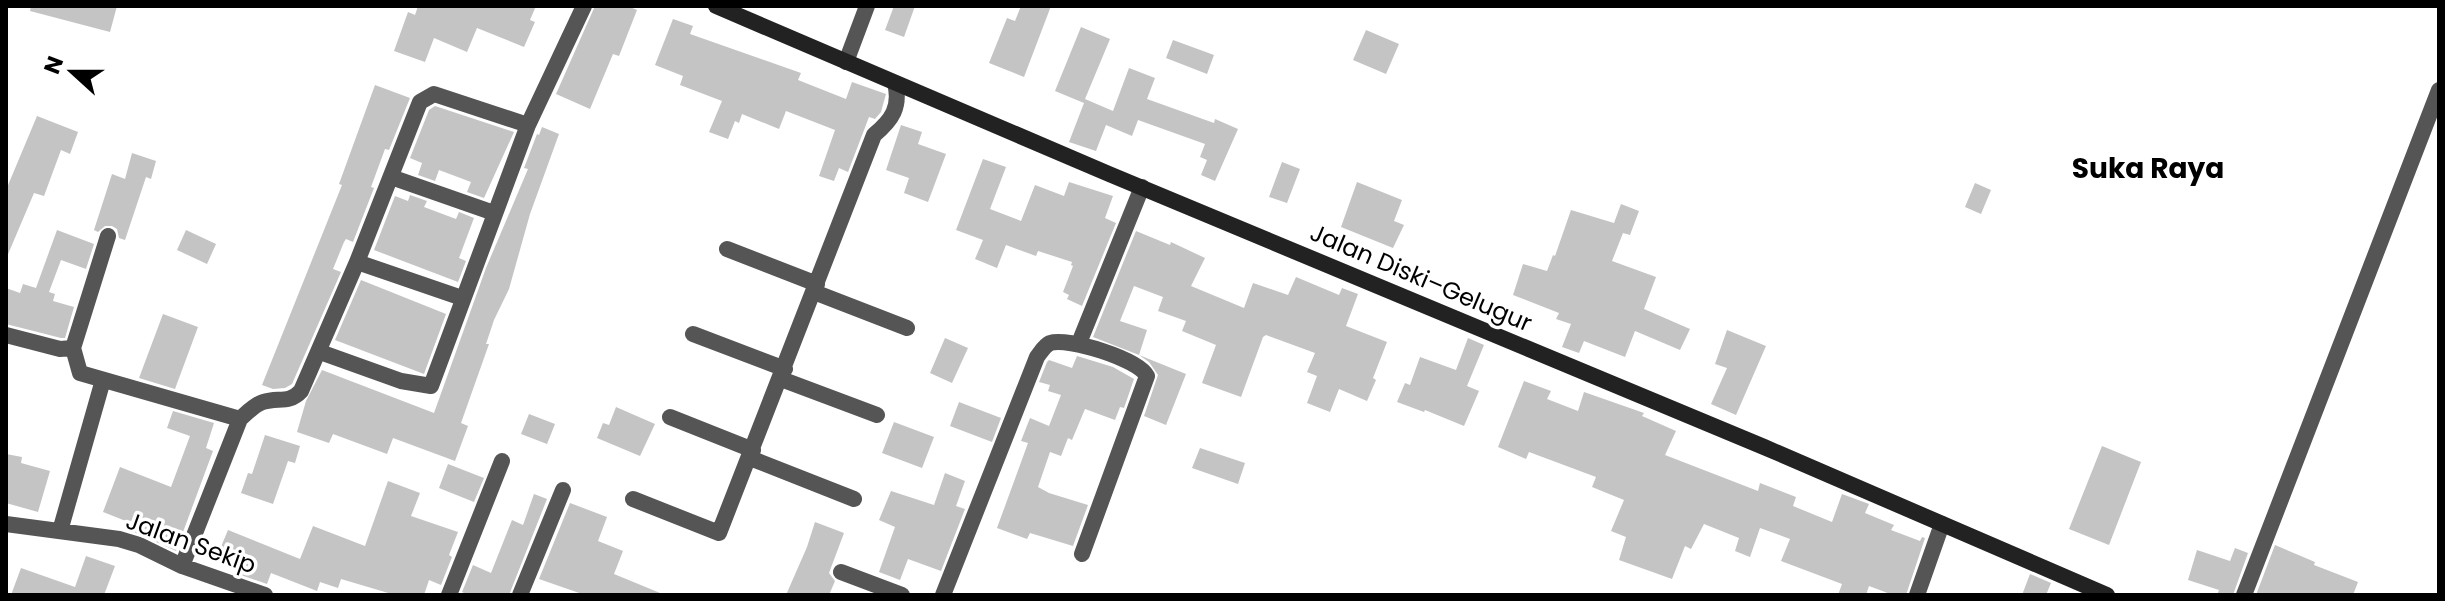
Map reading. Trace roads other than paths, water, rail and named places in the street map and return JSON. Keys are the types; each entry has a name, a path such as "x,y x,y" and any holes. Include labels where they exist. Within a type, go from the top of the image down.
{"main road":[{"name":"Jalan Diski–Gelugur","path":"716,6 1942,524 2085,591 2107,595"}],"street":[{"path":"320,352 401,381 431,386 528,125 584,6"},
{"path":"846,62 867,6"},
{"path":"633,499 719,533 874,135 890,121 895,110 899,98 895,83"},
{"path":"2244,595 2439,90"},
{"path":"182,566 240,419 263,402 289,400 297,396 320,352 418,105 434,94 528,125"},
{"path":"391,177 494,213"},
{"path":"1079,343 1142,187"},
{"path":"108,236 73,348 80,373 240,419"},
{"path":"727,249 907,328"},
{"path":"357,262 462,298"},
{"path":"693,334 877,415"},
{"path":"6,335 60,349 73,348"},
{"path":"943,595 1037,357 1044,347 1052,343 1079,343 1139,366 1147,376 1082,554"},
{"path":"60,531 103,380"},
{"path":"670,417 854,499"},
{"path":"449,595 502,461"},
{"path":"520,595 563,490"},
{"name":"Jalan Sekip","path":"6,524 129,542 182,566 265,595"},
{"path":"1917,595 1942,524"},
{"path":"841,572 902,595"}],"district":[{"name":"Suka Raya","path":"2148,168"}]}
